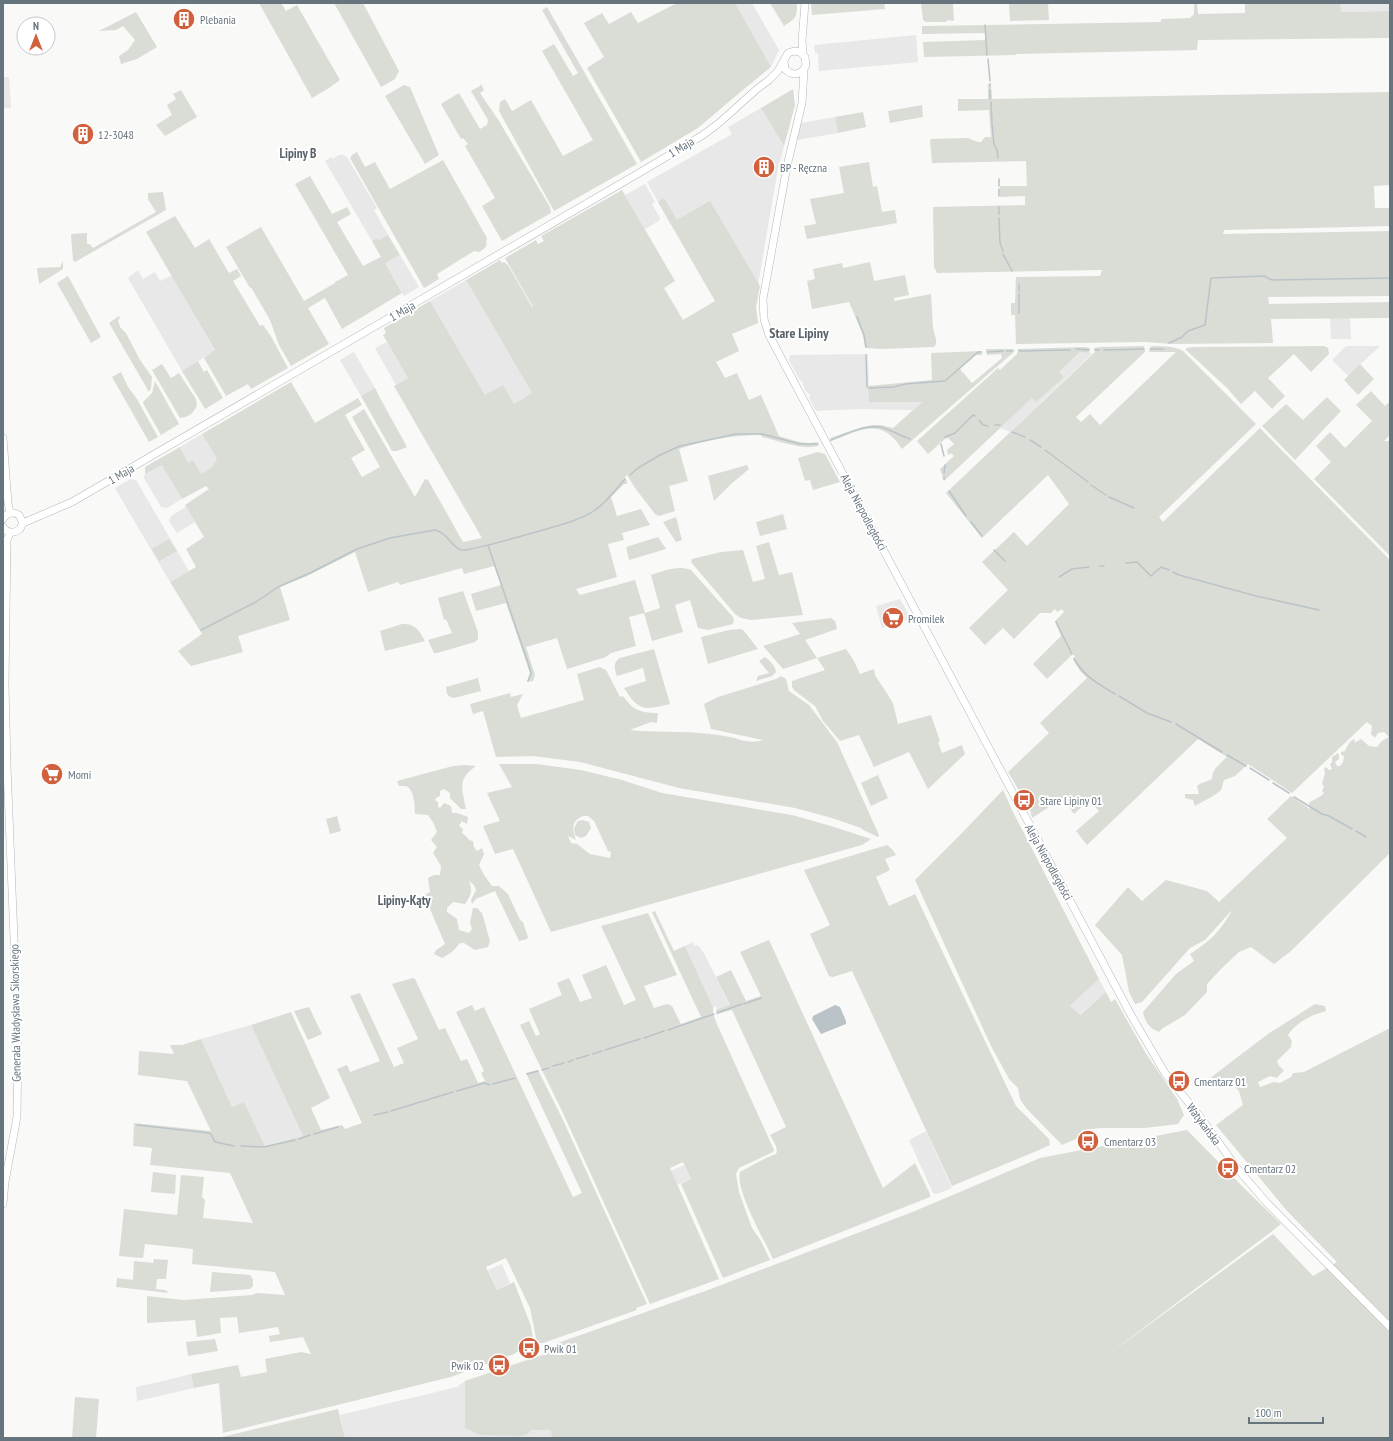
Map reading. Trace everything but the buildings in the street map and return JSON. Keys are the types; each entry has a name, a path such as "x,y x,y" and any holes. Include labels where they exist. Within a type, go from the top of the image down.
{"street":[{"path":"791,73 800,73 804,70 807,63 803,54 802,41 805,3"},
{"path":"802,91 791,73 785,69 784,61 786,56 791,52 798,41 803,26"},
{"path":"791,52 797,51 803,54"},
{"name":"1 Maja","path":"10,532 19,531 22,523 72,502 703,135 769,80 778,71 784,61"},
{"name":"Aleja Niepodległości","path":"804,70 802,103 787,166 763,299 763,313 766,327 1075,909"},
{"name":"1 Maja","path":"769,80 780,75 791,73"},
{"path":"3,438 10,513"},
{"path":"3,519 10,513 19,515 22,523"},
{"path":"3,527 10,532"},
{"name":"Generała Władysława Sikorskiego","path":"3,1204 5,1182 17,1117 18,1037 5,684 7,540 10,532"},
{"name":"Watykańska","path":"1075,909 1132,1017 1153,1053 1175,1086 1204,1122 1232,1162 1267,1202 1390,1327"}],"shaded area":[{"path":"259,3 281,3 286,11 297,5 340,80 312,98"},
{"path":"334,3 363,3 399,71 395,79 381,87"},
{"path":"677,3 735,3 771,67 698,128 641,162 587,68 604,57 584,23 602,13 609,24 631,12 638,23"},
{"path":"735,3 752,3 779,50 771,67"},
{"path":"770,3 797,3 797,12 795,17 784,26"},
{"path":"811,3 884,3 885,9 812,15"},
{"path":"921,3 953,3 954,21 947,20 946,22 926,22 923,20"},
{"path":"1009,3 1048,3 1049,20 1010,21"},
{"path":"1194,3 1197,3 1198,14 1245,13 1245,3 1340,3 1341,12 1390,11 1390,38 1198,40 1197,50 924,57 923,42 985,40 985,33 922,34 922,26 1161,22 1161,19 1190,18 1194,14"},
{"path":"1340,3 1390,3 1390,11 1340,12"},
{"path":"547,7 637,164 554,211 499,111 500,102 505,99 512,111 531,100 563,156 593,140 542,51 554,44 573,76 578,73 542,10"},
{"path":"136,12 157,47 137,59 121,64 119,56 128,50 135,40 123,26 116,30 99,31"},
{"path":"916,35 918,62 819,71 818,53 815,53 814,45"},
{"path":"3,77 9,77 11,108 3,108"},
{"path":"481,84 484,90 480,93 499,121 550,207 551,213 502,241 482,206 495,198 465,146 468,144 463,138 461,139 441,104 459,93 480,129 487,125 488,120 471,91"},
{"path":"988,84 991,84 992,99 1390,92 1390,185 1374,186 1375,208 1390,208 1390,226 1224,230 1223,234 1390,231 1390,296 1268,297 1269,304 1390,302 1390,318 1271,319 1273,343 1172,344 1145,342 1016,344 1015,315 1011,315 1011,303 1015,303 1016,277 1100,276 1102,270 937,273 934,267 933,207 1025,205 1025,196 1000,197 1000,186 1027,186 1026,161 932,163 931,139 968,138 981,142 985,137 991,137 989,110 958,111 958,99 988,99"},
{"path":"404,85 410,87 439,155 425,164 385,96"},
{"path":"793,89 795,105 784,146 761,108"},
{"path":"181,90 197,117 165,136 156,125 172,115 167,105 176,99 173,94"},
{"path":"922,105 923,117 890,123 888,111"},
{"path":"761,108 784,146 777,174 758,285 710,202 671,225 647,182 732,134 728,127"},
{"path":"863,112 866,127 838,133 835,117"},
{"path":"835,117 838,133 797,140 801,123"},
{"path":"357,152 365,167 375,162 390,189 443,160 487,238 485,248 479,252 474,251 437,274 439,279 424,288 350,158"},
{"path":"341,154 347,157 377,208 374,210 388,235 379,240 377,238 372,241 325,161 331,157 332,159"},
{"path":"869,162 873,187 877,186 882,212 895,210 897,223 807,239 804,226 816,224 810,199 844,193 839,167"},
{"path":"310,176 332,214 347,207 351,214 337,222 363,266 381,257 372,241 377,238 379,240 388,235 400,255 385,263 402,293 342,329 325,298 308,308 329,344 291,366 279,345 270,320 226,247 261,227 304,301 348,275 295,184"},
{"path":"645,184 655,202 652,204 660,218 659,221 645,229 625,195"},
{"path":"622,190 675,281 664,288 683,320 715,301 658,202 664,198 677,220 710,201 760,286 756,307 758,323 732,334 739,351 716,362 725,378 737,373 749,400 761,395 779,436 803,442 818,442 819,445 807,447 791,445 762,437 761,435 751,435 699,443 679,449 688,481 669,486 675,511 659,516 655,514 627,475 625,477 627,484 624,484 611,497 617,516 641,509 650,525 622,533 624,540 608,544 617,577 576,589 580,595 635,580 645,613 660,608 651,575 671,569 681,568 691,570 733,617 733,624 708,630 698,628 690,600 675,605 683,632 652,641 644,613 629,617 636,646 611,653 606,657 567,669 557,638 526,647 535,675 533,681 527,682 530,673 506,603 476,611 471,594 501,585 494,566 464,574 462,568 400,585 398,582 368,592 355,552 305,577 280,587 290,620 238,636 243,652 191,666 178,651 202,634 170,582 196,567 186,549 204,537 185,505 209,489 206,486 182,499 162,465 145,474 145,467 180,447 188,463 193,460 201,474 212,467 217,459 202,434 291,382 315,423 358,398 362,405 345,415 365,450 351,458 362,477 380,467 352,417 364,409 415,497 425,479 428,480 463,542 482,538 394,386 408,378 383,335 386,333 384,328 430,301 485,395 503,385 514,404 532,393 466,280 500,260 502,263 504,262 508,265 533,307 505,258 536,240 538,244 544,241 541,236"},
{"path":"163,192 166,210 75,262 73,260 72,234 87,233 87,244 90,244 93,248 156,212 148,199 148,193"},
{"path":"175,216 195,248 209,239 229,273 237,269 241,276 233,281 260,326 263,325 272,338 288,368 251,389 248,384 226,396 204,358 215,350 146,232"},
{"path":"400,255 419,287 404,296 385,263"},
{"path":"63,261 63,269 39,284 37,268 60,267"},
{"path":"870,262 874,281 905,275 909,295 894,298 894,301 931,294 933,328 936,339 936,344 934,347 882,349 865,348 863,335 849,302 812,309 807,281 815,279 813,269 842,263 843,268"},
{"path":"138,270 143,279 155,272 160,281 172,275 215,351 182,371 128,278"},
{"path":"68,276 101,337 91,343 57,283"},
{"path":"466,280 532,393 514,404 485,395 430,301"},
{"path":"119,316 120,318 118,320 120,327 126,333 140,360 152,377 149,392 109,323"},
{"path":"1330,318 1350,318 1351,339 1331,339"},
{"path":"387,342 408,378 396,385 375,348"},
{"path":"1144,346 1145,352 1076,417 1081,422 1090,414 1100,425 1176,352 1149,352 1151,346 1164,346 1183,351 1256,424 1159,517 1163,522 1260,428 1390,560 1390,853 1291,951 1274,964 1251,947 1239,952 1207,984 1207,992 1185,1015 1159,1032 1148,1024 1143,1012 1176,974 1194,961 1190,954 1214,935 1232,910 1205,940 1190,948 1142,1002 1135,1004 1129,992 1122,955 1095,925 1128,887 1142,901 1166,880 1207,891 1219,902 1287,838 1267,819 1291,796 1310,809 1309,803 1324,793 1322,791 1324,787 1322,784 1325,773 1324,769 1326,767 1329,770 1332,769 1330,764 1332,762 1332,757 1338,753 1339,759 1335,762 1337,766 1340,766 1343,762 1344,756 1341,755 1341,752 1345,751 1354,739 1354,743 1361,739 1369,746 1377,747 1382,741 1389,737 1384,732 1378,733 1375,738 1371,734 1372,726 1367,722 1292,793 1248,764 1235,776 1224,780 1219,792 1195,806 1193,800 1185,798 1185,794 1199,794 1197,786 1212,779 1215,769 1227,757 1198,739 1087,845 1076,831 1099,811 1089,800 1074,814 1063,798 1032,818 1030,809 1008,772 1049,733 1040,723 1087,678 1080,671 1073,659 1075,657 1073,654 1047,679 1033,664 1061,636 1055,621 1064,612 1062,609 1057,612 1055,609 1051,613 1040,613 1014,639 1003,628 985,645 969,628 1008,590 982,562 1014,532 1027,546 1069,504 1048,475 982,538 946,493 1095,352 1094,348"},
{"path":"1324,346 1328,348 1329,354 1311,372 1294,354 1268,378 1285,396 1272,409 1255,391 1241,404 1227,388 1186,350 1186,348 1194,347"},
{"path":"1380,346 1348,376 1332,360 1345,347"},
{"path":"1090,348 1089,353 1080,352 1059,372 1064,377 1036,402 1032,398 944,481 940,469 954,456 951,453 948,455 947,450 954,444 948,438 945,439 928,454 917,441 998,368 1000,370 1017,354 1018,349"},
{"path":"986,349 1013,349 1015,351 902,449 886,432 870,428 831,441 830,438 862,427 881,425 893,428 922,402 869,402 868,386 932,380 931,353 982,351 982,355 976,355 960,369 972,383 1002,358 1001,354 987,355"},
{"path":"354,352 375,388 361,396 340,360"},
{"path":"1080,352 1093,353 1010,432 1000,428"},
{"path":"868,354 869,402 922,401 913,410 857,409 816,411 809,398 810,395 805,390 802,381 800,381 789,360 790,355"},
{"path":"198,361 204,372 207,370 223,398 205,409 182,371"},
{"path":"162,364 171,378 179,373 196,399 196,408 189,416 180,418 152,370"},
{"path":"1360,364 1374,379 1358,395 1344,380"},
{"path":"121,372 128,387 137,399 158,437 149,442 112,377"},
{"path":"155,381 179,424 161,435 143,402 152,393"},
{"path":"375,388 407,447 397,451 392,451 361,396"},
{"path":"1371,391 1385,406 1390,401 1390,435 1384,441 1390,441 1390,556 1314,479 1331,462 1316,446 1330,432 1345,448 1372,421 1356,405"},
{"path":"1327,397 1341,411 1295,460 1262,426 1286,404 1303,420"},
{"path":"202,434 217,459 212,467 201,474 191,462 188,463 180,447"},
{"path":"818,452 825,454 840,482 813,490 810,480 805,481 798,458"},
{"path":"162,464 182,499 167,508 161,507 144,478 145,474"},
{"path":"747,465 749,469 714,501 708,476"},
{"path":"131,479 136,480 189,571 170,582 115,488"},
{"path":"186,507 195,522 177,533 169,521 171,516"},
{"path":"783,514 787,529 760,536 756,522"},
{"path":"676,517 682,540 676,542 663,522"},
{"path":"658,537 666,549 629,560 626,547"},
{"path":"169,539 177,551 159,561 152,549"},
{"path":"769,542 779,575 792,572 803,615 751,620 741,618 735,614 691,562 692,559 721,552 743,550 753,582 765,579 756,546"},
{"path":"463,591 478,632 478,639 475,642 434,653 428,640 452,633 446,619 444,620 438,598"},
{"path":"900,599 911,618 882,628 876,606"},
{"path":"831,618 835,621 837,629 805,640 817,658 783,669 763,646 800,634 792,623"},
{"path":"402,624 410,625 416,628 425,641 385,651 380,631"},
{"path":"741,629 758,649 708,664 701,637 729,630"},
{"path":"654,649 670,704 648,708 638,705 629,696 624,688 646,681 643,668 617,676 615,666 616,662 620,658"},
{"path":"846,649 860,674 874,669 875,675 893,703 898,724 931,715 940,741 938,742 942,753 962,745 965,754 928,789 909,752 874,767 859,735 840,741 823,721 815,706 792,687 792,681 825,670 817,658"},
{"path":"765,657 773,665 776,672 772,676 756,681 758,676 769,673 759,661"},
{"path":"600,667 606,670 620,697 623,696 630,705 638,710 658,713 657,723 651,722 630,730 705,733 751,742 763,740 711,729 704,704 718,697 776,679 781,676 786,679 789,691 809,705 837,742 879,835 878,837 861,828 795,808 679,788 580,762 533,756 496,757 483,711 473,714 470,704 510,693 511,697 523,694 517,705 521,718 584,700 577,674"},
{"path":"478,678 481,691 454,698 447,694 446,687"},
{"path":"499,764 536,764 581,770 622,780 662,793 792,815 871,839 862,845 551,932 513,849 495,854 483,826 500,821 487,793 512,787","holes":["588,816 594,821 608,851 611,852 610,858 590,854 577,844 571,843 568,836 576,840 573,829 574,823 579,818"]},
{"path":"453,766 476,766 466,775 463,780 462,790 466,809 461,809 450,798 450,793 444,789 440,791 440,796 435,800 438,802 438,807 440,808 444,803 451,806 452,813 457,813 468,817 467,824 462,821 459,826 463,829 462,833 469,840 473,841 474,847 477,851 482,848 484,854 479,865 484,875 492,886 499,886 508,894 520,920 523,922 528,937 527,939 519,941 495,891 476,899 472,904 471,900 476,890 474,885 469,881 471,891 465,904 453,902 447,908 447,912 457,919 459,930 469,933 472,929 470,922 473,908 477,908 482,913 490,941 488,947 475,950 464,943 460,943 452,952 442,958 434,954 436,950 445,944 424,895 430,892 428,878 434,875 440,875 441,866 433,853 437,847 431,840 437,832 428,815 415,814 414,798 411,791 406,786 399,786 397,781"},
{"path":"878,775 888,798 871,806 861,783"},
{"path":"1003,790 1099,979 1070,1006 1080,1015 1106,992 1111,1002 1115,999 1145,1052 1177,1099 1184,1115 1178,1124 1145,1128 1101,1128 1082,1130 1078,1138 1062,1145 1026,1108 1020,1099 1018,1088 1009,1079 991,1046 915,880"},
{"path":"337,816 341,831 330,834 326,819"},
{"path":"583,820 589,822 591,828 586,836 581,838 575,835 574,828 578,821"},
{"path":"887,845 896,855 885,859 890,870 876,877 889,906 915,894 1016,1106 1049,1139 1050,1145 952,1186 852,971 833,977 829,976 810,934 830,925 804,870"},
{"path":"655,911 674,951 685,946 713,1007 716,1022 774,1150 773,1152 739,1168 736,1174 739,1192 752,1228 761,1241 770,1260 723,1278 681,1184 691,1179 683,1162 670,1168 719,1279 650,1304 562,1111 520,1025 529,1021 536,1036 540,1034 529,1009 562,995 557,983 569,978 580,1002 592,998 582,975 606,965 624,1005 636,1000 601,926 648,913 677,975 644,986 654,1008 667,1004 672,1006 681,1024 701,1017 652,912"},
{"path":"769,940 883,1188 915,1163 930,1194 930,1197 773,1259 746,1203 742,1191 740,1172 776,1154 776,1147 770,1135 786,1127 732,1010 717,1014 716,1010 730,1005 716,977 731,970 746,1001 761,996 740,952"},
{"path":"693,942 694,946 698,945 705,955 730,1006 717,1010 716,1006 713,1007 685,946"},
{"path":"413,978 415,979 439,1030 445,1028 461,1061 467,1059 478,1083 485,1081 481,1073 484,1071 456,1012 472,1005 475,1011 484,1007 573,1197 582,1193 526,1073 538,1070 563,1120 647,1304 636,1308 637,1310 543,1343 538,1343 530,1308 506,1258 486,1267 497,1290 514,1282 531,1326 534,1344 524,1347 514,1354 451,1377 223,1433 219,1383 194,1388 191,1374 238,1365 241,1377 267,1372 265,1359 301,1352 311,1354 303,1337 270,1342 269,1336 280,1334 278,1327 239,1333 237,1317 220,1318 221,1333 197,1337 195,1320 147,1323 147,1296 184,1300 252,1295 257,1293 285,1295 275,1272 192,1264 193,1249 145,1244 143,1258 119,1256 124,1209 177,1215 181,1175 204,1177 202,1197 205,1200 203,1218 253,1223 230,1173 150,1165 152,1148 133,1146 134,1123 211,1131 187,1081 138,1075 139,1051 174,1054 170,1045 182,1045 201,1039 232,1107 244,1102 265,1146 303,1136 251,1025 291,1012 330,1098 311,1108 321,1130 342,1125 345,1129 362,1123 337,1069 347,1065 350,1072 380,1061 350,996 360,993 394,1067 404,1063 397,1048 418,1039 392,984"},
{"path":"1099,979 1106,992 1079,1015 1070,1006"},
{"path":"1315,1004 1325,1006 1326,1011 1305,1020 1292,1030 1288,1035 1292,1041 1291,1047 1277,1061 1279,1066 1284,1070 1277,1078 1270,1076 1258,1082 1260,1087 1274,1082 1280,1083 1291,1077 1293,1073 1304,1072 1390,1028 1390,1438 552,1438 551,1430 532,1430 526,1435 520,1436 480,1435 465,1428 465,1381 556,1351 555,1344 708,1290 915,1211 1040,1158 1187,1130 1281,1224 1106,1356 1273,1234 1313,1276 1337,1262 1287,1211 1216,1125 1243,1105 1239,1091 1235,1087 1216,1085 1209,1086 1206,1082 1268,1034"},
{"path":"835,1005 840,1007 846,1024 821,1034 812,1019 813,1016"},
{"path":"309,1007 322,1034 308,1040 294,1011"},
{"path":"251,1025 303,1136 265,1146 244,1102 232,1107 201,1039"},
{"path":"926,1131 952,1188 937,1194 933,1193 909,1140"},
{"path":"684,1165 691,1179 677,1185 671,1171"},
{"path":"153,1172 176,1175 175,1194 151,1192"},
{"path":"154,1259 168,1260 166,1279 157,1279 156,1289 165,1290 169,1293 116,1287 117,1278 133,1280 134,1261 153,1263"},
{"path":"502,1264 510,1283 497,1290 488,1270"},
{"path":"212,1272 250,1275 253,1279 253,1286 250,1289 210,1292"},
{"path":"215,1339 218,1351 188,1356 186,1342"},
{"path":"556,1350 572,1438 345,1438 340,1415 457,1387 465,1381"},
{"path":"191,1374 194,1388 137,1401 136,1387"},
{"path":"75,1397 99,1399 96,1438 72,1438"},
{"path":"338,1409 345,1438 217,1438 222,1437"}],"waterway":[{"path":"985,25 987,55"},
{"path":"988,59 990,81"},
{"path":"990,90 990,99"},
{"path":"991,102 992,122"},
{"path":"992,124 994,144 997,150 998,158"},
{"path":"999,179 999,186"},
{"path":"999,189 999,196"},
{"path":"999,207 999,214"},
{"path":"999,218 1000,243 1003,251"},
{"path":"1003,254 1012,271"},
{"path":"1169,343 1182,337 1188,331 1205,325 1211,278 1264,276 1272,280 1390,278"},
{"path":"1019,284 1019,291"},
{"path":"1019,294 1019,313"},
{"path":"857,317 864,335 866,347"},
{"path":"1076,349 1089,350"},
{"path":"1104,350 1144,349"},
{"path":"1150,349 1163,349"},
{"path":"1019,350 1070,350"},
{"path":"987,352 1003,351"},
{"path":"1007,351 1012,351"},
{"path":"869,388 894,387 905,384 945,381 978,352 981,352"},
{"path":"866,355 867,387"},
{"path":"945,437 955,433 973,415 975,416"},
{"path":"979,420 983,425 988,426"},
{"path":"995,425 1000,425"},
{"path":"831,440 857,430 870,427 884,428 910,439"},
{"path":"1012,432 1025,437"},
{"path":"630,475 638,468 660,455 680,446 736,434 762,434 800,444 817,444"},
{"path":"1030,440 1041,447"},
{"path":"941,444 944,456"},
{"path":"1045,450 1088,482"},
{"path":"944,473 945,465"},
{"path":"201,630 256,602 278,587 310,573 357,549 390,538 435,530 443,534 454,546 461,550 496,543 570,522 587,515 603,503 625,479"},
{"path":"1091,485 1106,495"},
{"path":"949,491 966,516"},
{"path":"1109,497 1134,508"},
{"path":"971,522 982,536"},
{"path":"488,545 531,673 528,681"},
{"path":"994,550 1005,561"},
{"path":"1126,563 1137,562 1151,576 1161,567 1169,570"},
{"path":"1059,577 1072,569 1089,567"},
{"path":"1173,572 1179,575 1256,596 1319,610"},
{"path":"1056,622 1072,654"},
{"path":"1074,659 1078,666 1088,676 1115,694"},
{"path":"1119,696 1147,713 1171,722"},
{"path":"1176,724 1222,752"},
{"path":"1227,755 1246,766"},
{"path":"1250,768 1269,780"},
{"path":"1273,783 1289,793"},
{"path":"1294,797 1322,814 1329,816 1352,829"},
{"path":"1356,831 1366,837"},
{"path":"744,1004 761,998"},
{"path":"717,1013 742,1004"},
{"path":"668,1030 714,1014"},
{"path":"644,1038 664,1031"},
{"path":"605,1050 640,1039"},
{"path":"593,1054 602,1051"},
{"path":"576,1059 589,1055"},
{"path":"568,1062 573,1060"},
{"path":"553,1066 564,1063"},
{"path":"542,1070 549,1068"},
{"path":"527,1074 538,1071"},
{"path":"493,1084 515,1078"},
{"path":"457,1091 484,1083 490,1085"},
{"path":"391,1111 453,1092"},
{"path":"374,1115 388,1112"},
{"path":"137,1125 209,1133 215,1142 234,1146"},
{"path":"314,1134 338,1127"},
{"path":"299,1139 310,1135"},
{"path":"241,1146 264,1147 295,1140"}],"place":[{"name":"Plebania","path":"184,19"},
{"name":"12-3048","path":"83,134"},
{"name":"BP - Ręczna","path":"764,167"},
{"name":"Promilek","path":"893,618"},
{"name":"Momi","path":"52,774"},
{"name":"Stare Lipiny 01","path":"1024,800"},
{"name":"Cmentarz 01","path":"1179,1081"},
{"name":"Cmentarz 03","path":"1088,1141"},
{"name":"Cmentarz 02","path":"1228,1168"},
{"name":"Pwik 01","path":"529,1348"},
{"name":"Pwik 02","path":"499,1365"}],"district":[{"name":"Lipiny B","path":"298,153"},
{"name":"Stare Lipiny","path":"799,333"},
{"name":"Lipiny-Kąty","path":"404,900"}]}
